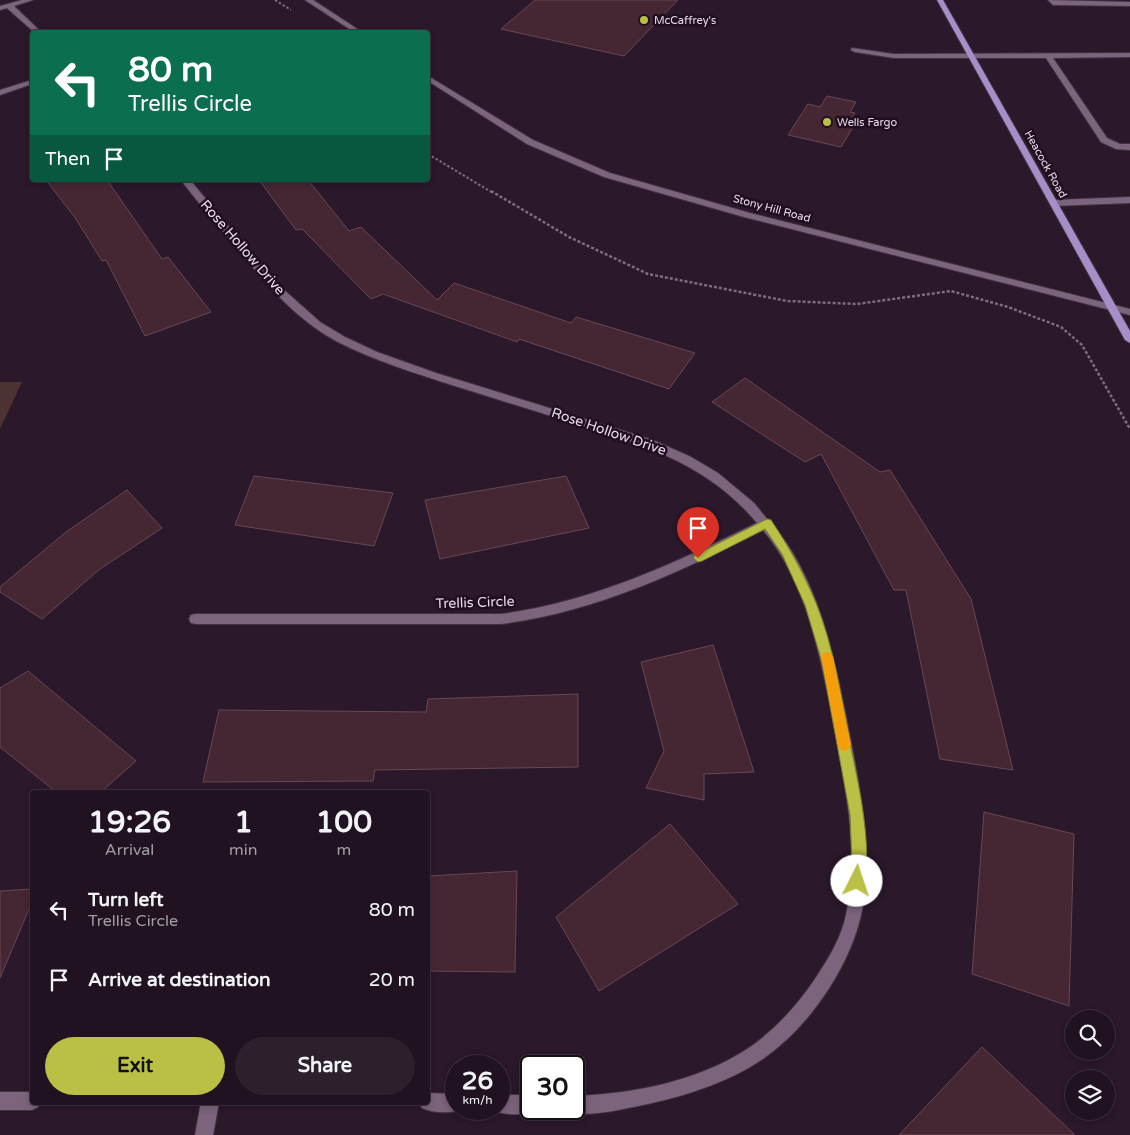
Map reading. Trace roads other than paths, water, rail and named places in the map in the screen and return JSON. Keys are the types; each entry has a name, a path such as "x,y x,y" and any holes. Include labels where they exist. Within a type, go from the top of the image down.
{"main road":[{"name":"Heacock Road","path":"940,0 1130,340"}],"street":[{"path":"0,8 30,0"},
{"path":"308,0 355,30"},
{"path":"1051,0 1053,3 1130,4"},
{"path":"9,6 36,30"},
{"path":"855,50 894,56 1130,55"},
{"path":"1048,55 1104,140 1119,147 1130,147"},
{"name":"Stony Hill Road","path":"430,79 530,142 607,175 747,215 1130,312"},
{"path":"0,93 30,83"},
{"name":"Rose Hollow Drive","path":"187,182 270,283 316,324 341,339 373,354 432,375 649,443 683,458 721,481 767,523 787,552 811,605 828,662 857,815 859,863 854,916 839,956 814,995 774,1038 750,1056 717,1075 630,1100 585,1104"},
{"path":"1054,203 1130,200"},
{"name":"Trellis Circle","path":"196,619 501,619 545,612 595,598 698,558 767,523"},
{"path":"0,1101 30,1101"},
{"path":"430,1102 445,1103"},
{"path":"204,1135 209,1105"}],"place":[{"name":"McCaffrey's","path":"644,20"},
{"name":"Wells Fargo","path":"827,122"}]}
